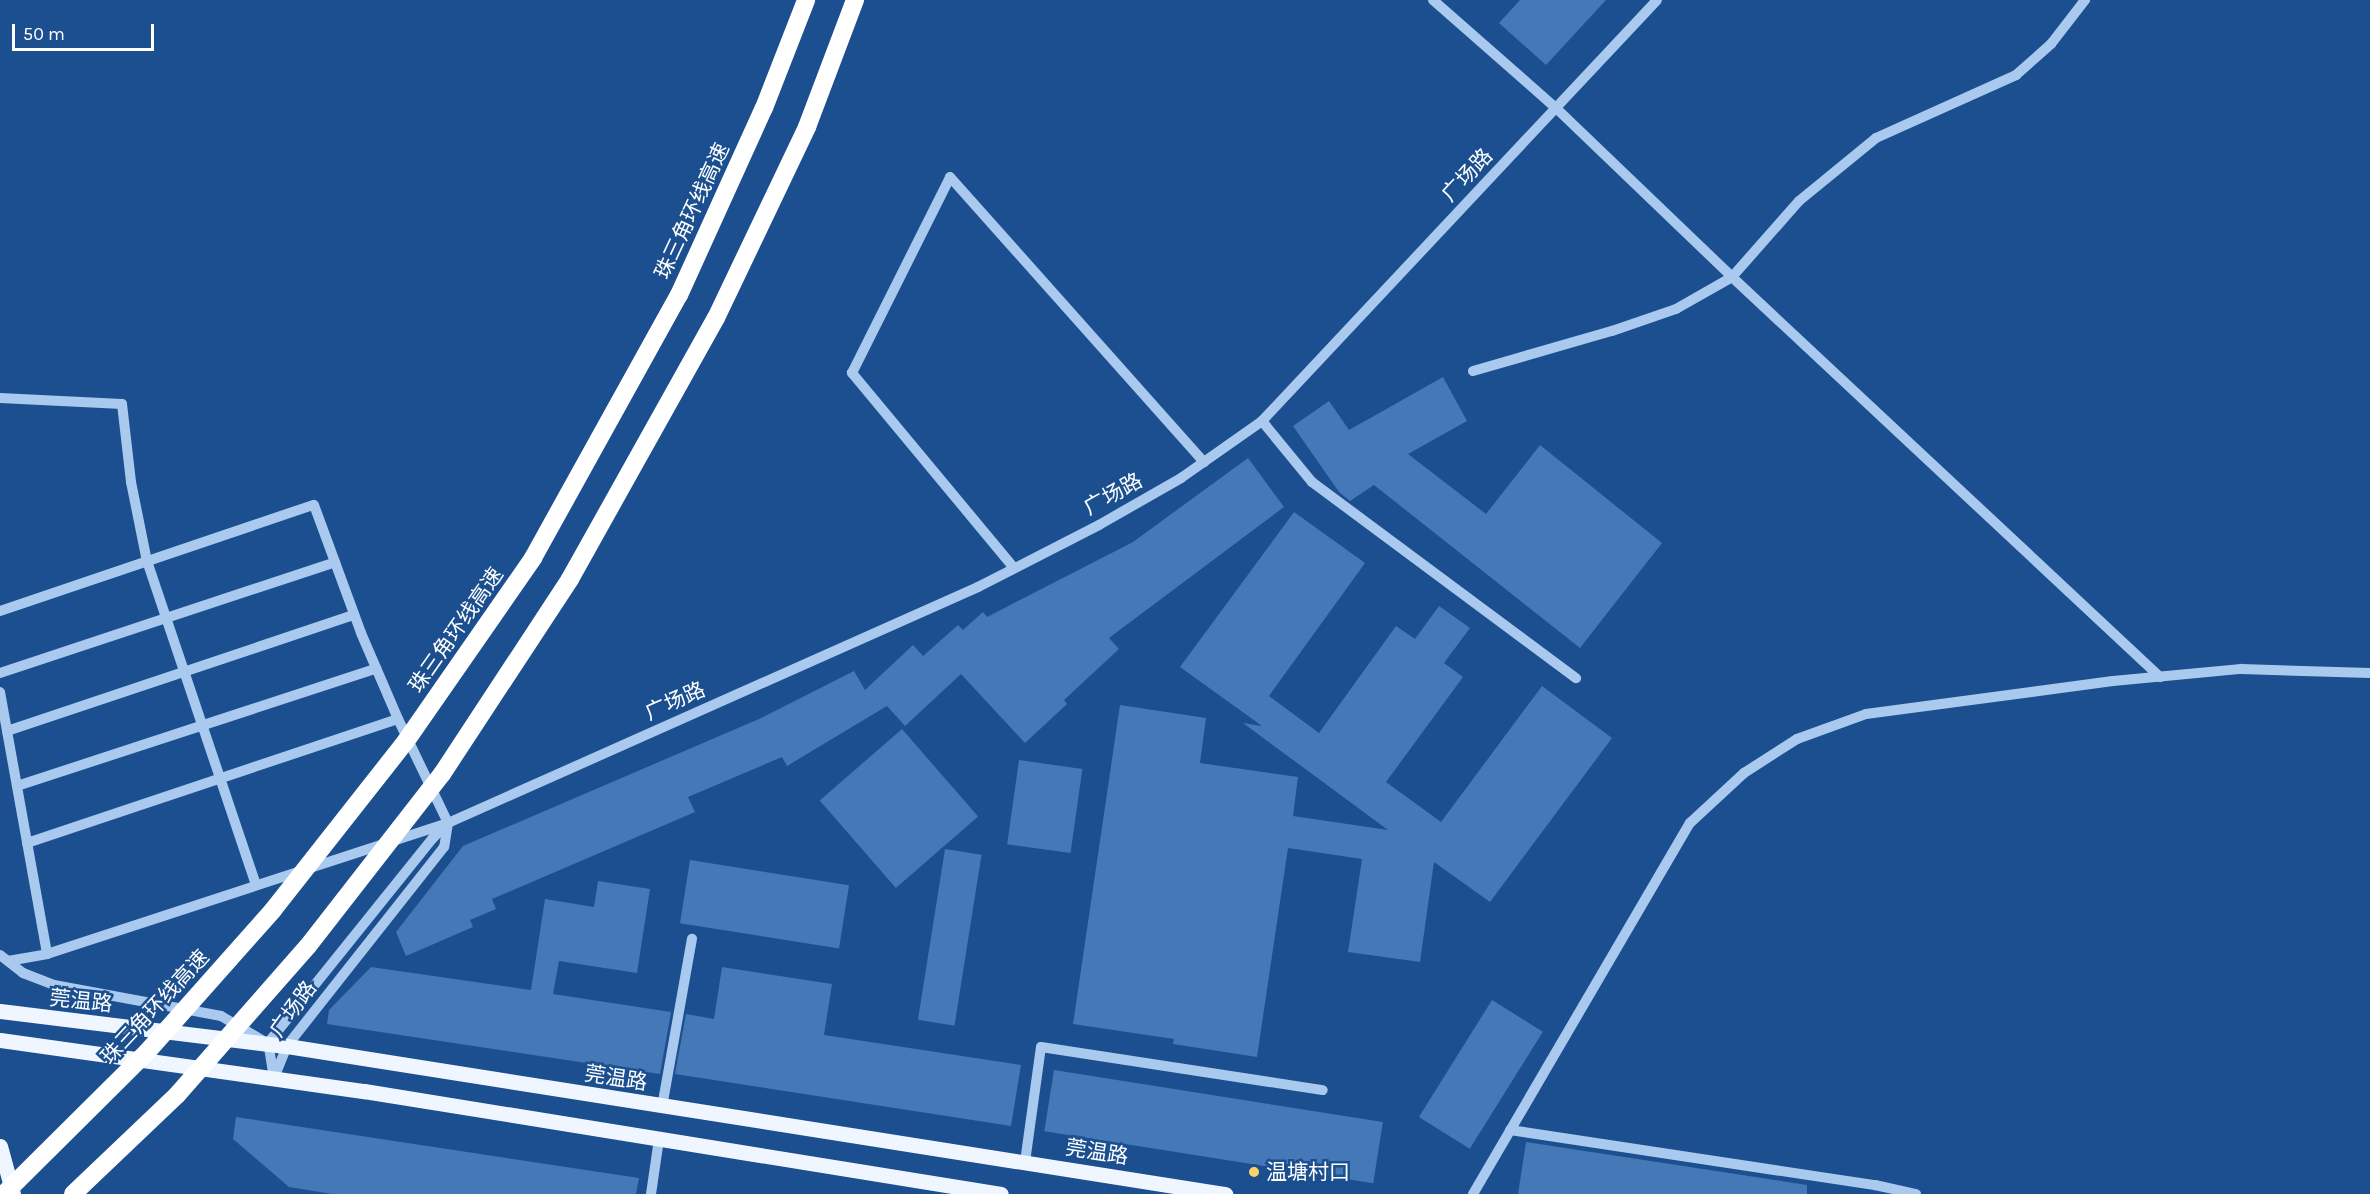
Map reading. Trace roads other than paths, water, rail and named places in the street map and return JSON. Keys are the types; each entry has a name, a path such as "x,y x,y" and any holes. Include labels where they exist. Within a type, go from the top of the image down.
{"highway":[{"name":"珠三角环线高速","path":"4,1194 147,1052 273,910 406,741 533,558 679,295 764,108 806,0"},
{"path":"73,1194 177,1095 308,946 442,774 564,589 716,318 807,127 855,0"}],"main road":[{"name":"莞温路","path":"0,1011 268,1043 662,1107 1225,1194"},
{"path":"0,1040 274,1079 1001,1194"},
{"path":"0,1146 13,1194"}],"street":[{"path":"1433,0 1557,109 1732,277 2160,677"},
{"name":"广场路","path":"4,958 47,954 448,823 1014,568 1099,525 1181,478 1262,421 1657,0"},
{"path":"1473,371 1612,331 1676,309 1732,277 1799,201 1876,138 2016,75 2050,44 2085,0"},
{"path":"1014,568 852,374 950,177 1204,462"},
{"path":"0,398 122,404 130,482 147,561 256,885"},
{"path":"1262,421 1312,482 1576,678"},
{"path":"0,611 314,505 376,669 448,823"},
{"path":"0,673 335,562"},
{"path":"7,731 354,615"},
{"path":"17,786 376,669"},
{"path":"1475,1191 1690,823 1744,773 1797,739 1866,714 2160,677 2241,669 2370,673"},
{"path":"0,692 47,954"},
{"path":"27,843 398,719"},
{"name":"广场路","path":"274,1079 268,1043 432,839 448,823"},
{"name":"广场路","path":"274,1079 287,1046 444,847 448,823"},
{"path":"662,1107 692,939"},
{"path":"4,958 23,973 54,985 221,1016 268,1043"},
{"path":"1025,1162 1041,1047 1323,1090"},
{"path":"1510,1130 1916,1194"},
{"path":"651,1194 659,1139"}],"place":[{"name":"温塘村口","path":"1254,1172"}]}
